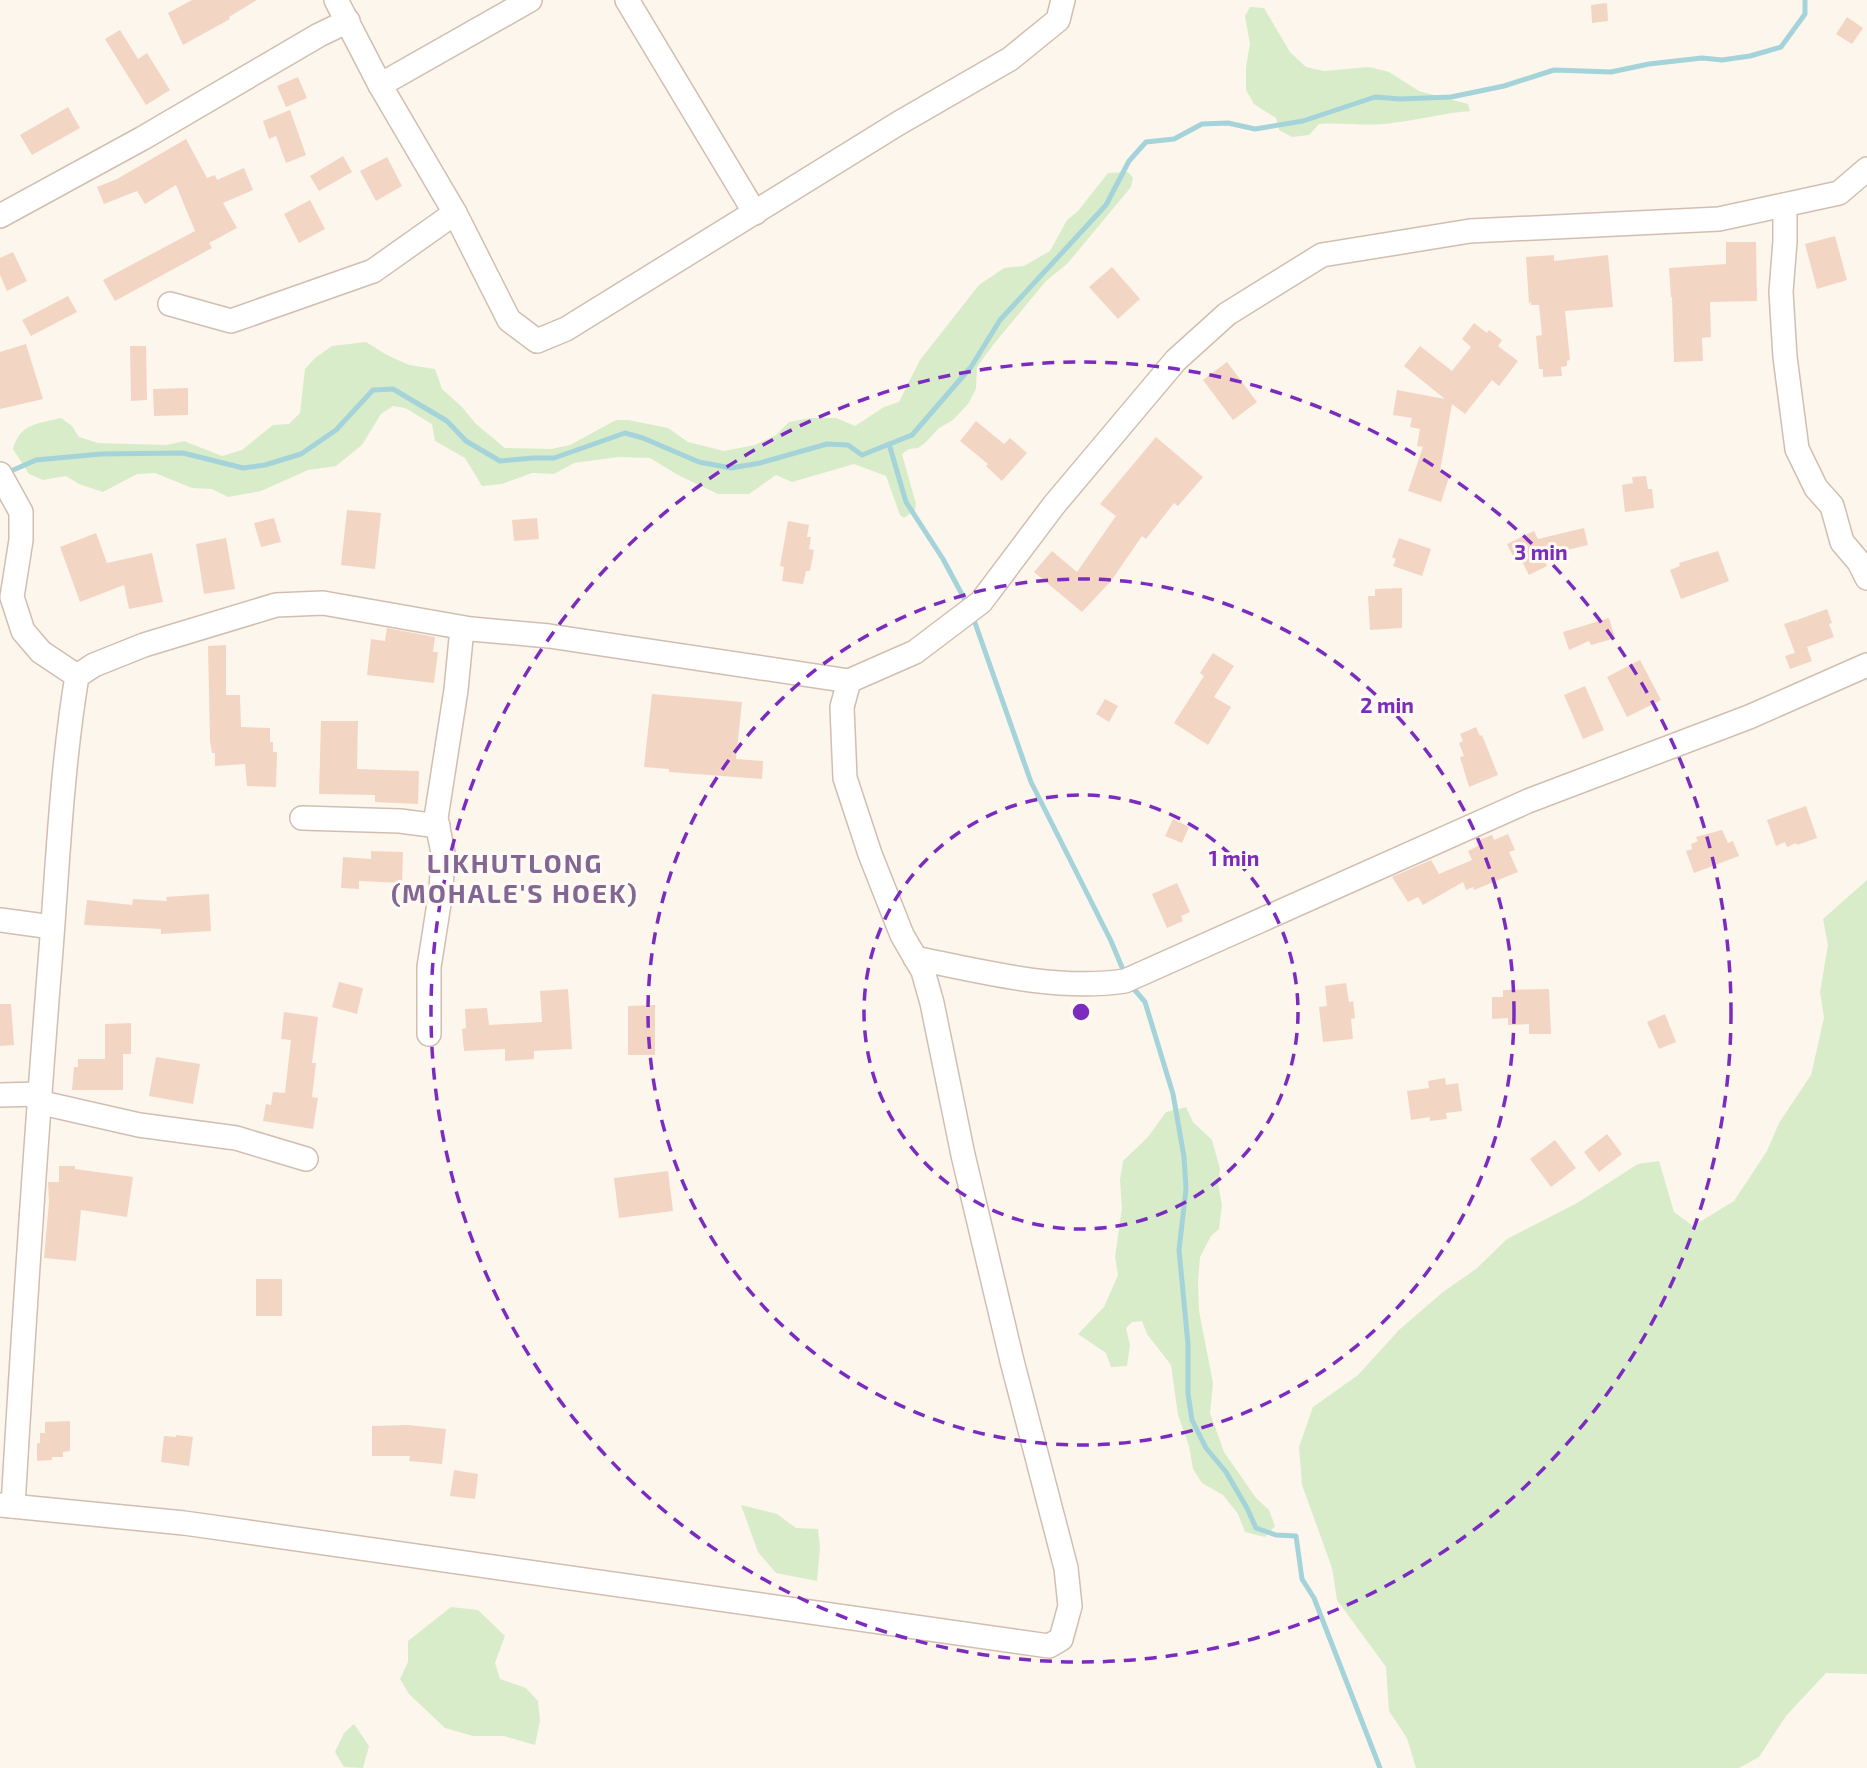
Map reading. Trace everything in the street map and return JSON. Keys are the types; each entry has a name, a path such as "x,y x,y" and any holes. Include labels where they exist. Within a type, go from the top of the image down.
{"street":[{"path":"337,0 380,85 455,213 509,320 537,341 566,329 899,123 1010,59 1058,20 1063,0"},
{"path":"380,85 530,0"},
{"path":"628,0 755,213"},
{"path":"0,216 144,138 319,35 348,21"},
{"path":"849,681 842,706 845,778 902,935 923,971 932,1003 981,1232 1066,1568 1070,1606 1061,1639 1049,1646 184,1523 6,1505 52,927 71,709 77,676 94,665 144,645 276,605 323,603 462,628 549,636 849,681 915,652 981,601 1054,505 1176,360 1227,314 1322,256 1470,231 1719,219 1839,193 1867,169"},
{"path":"1785,205 1782,303 1784,357 1797,449 1816,488 1832,506 1842,542 1859,562 1867,578"},
{"path":"170,304 230,321 373,271 455,213"},
{"path":"0,474 20,512 10,543 12,597 23,631 41,652 77,676"},
{"path":"429,1034 429,967 441,891 443,853 436,818 456,690 462,628"},
{"path":"915,958 1001,976 1097,985 1125,981 1528,801 1749,717 1867,665"},
{"path":"302,818 400,821 438,826"},
{"path":"0,920 52,927"},
{"path":"0,1095 39,1098 71,1111 139,1125 236,1138 306,1159"}],"green space":[{"path":"1250,7 1264,8 1290,52 1306,67 1324,71 1369,67 1389,72 1419,91 1468,104 1470,111 1383,124 1319,124 1309,135 1292,137 1279,130 1276,118 1254,104 1246,90 1250,44 1245,16"},
{"path":"1128,172 1133,178 1131,187 1067,264 1046,281 977,367 976,389 968,404 926,442 902,454 916,504 915,510 904,518 900,515 886,476 854,464 792,482 776,475 749,494 718,494 650,458 618,457 574,463 554,474 532,473 502,484 482,486 465,458 435,441 432,424 405,408 393,406 381,414 362,445 336,466 308,470 261,491 228,497 212,489 192,488 155,473 137,474 103,492 79,484 66,476 43,480 29,474 13,449 25,429 61,418 72,426 79,437 98,443 167,445 184,441 222,456 242,450 273,425 289,424 300,413 305,369 315,358 332,346 366,342 409,365 435,369 442,389 476,424 505,448 551,449 570,445 616,420 668,428 688,442 724,451 755,445 776,435 789,422 811,418 836,418 855,426 884,407 899,402 920,360 979,285 1004,268 1024,266 1050,251 1067,220 1078,211 1108,173"},
{"path":"1867,880 1867,1674 1826,1673 1786,1716 1759,1757 1739,1768 1416,1768 1407,1738 1389,1711 1386,1667 1337,1600 1332,1568 1302,1485 1299,1447 1313,1407 1358,1375 1399,1330 1443,1292 1476,1269 1507,1239 1577,1203 1638,1164 1659,1161 1674,1212 1693,1226 1734,1201 1767,1151 1779,1123 1811,1075 1824,1018 1820,992 1828,945 1823,919"},
{"path":"1186,1107 1193,1122 1212,1140 1220,1169 1218,1183 1222,1205 1219,1229 1211,1236 1200,1257 1198,1282 1199,1311 1213,1383 1210,1413 1224,1452 1256,1498 1269,1510 1275,1526 1265,1537 1245,1532 1238,1514 1223,1495 1202,1483 1193,1469 1189,1446 1178,1415 1171,1365 1147,1334 1142,1321 1132,1322 1126,1328 1130,1345 1127,1366 1111,1367 1106,1353 1078,1334 1104,1307 1118,1275 1115,1257 1122,1208 1120,1180 1123,1161 1148,1137 1166,1112"},
{"path":"741,1505 777,1514 796,1528 818,1529 820,1547 817,1581 776,1573 758,1552"},
{"path":"451,1607 478,1610 505,1636 495,1663 500,1679 526,1688 538,1701 540,1721 535,1745 504,1736 473,1736 445,1728 409,1694 400,1679 408,1662 408,1641"},
{"path":"354,1724 369,1746 363,1768 344,1767 335,1752 344,1733"}],"building":[{"path":"192,0 257,0 229,17 230,19 183,45 168,13"},
{"path":"1607,3 1608,21 1592,23 1591,5"},
{"path":"1847,17 1863,28 1852,44 1836,34"},
{"path":"120,30 138,59 147,53 170,90 146,105 105,39"},
{"path":"298,77 307,98 286,107 277,86"},
{"path":"68,107 80,128 32,155 20,135"},
{"path":"290,110 306,155 286,163 276,136 269,139 263,121"},
{"path":"186,139 207,178 215,175 217,180 244,168 253,190 223,203 237,228 209,243 212,248 115,301 103,280 195,231 176,185 145,204 137,191 104,204 97,187 117,179"},
{"path":"343,156 352,172 319,191 310,176"},
{"path":"387,157 402,186 376,201 360,171"},
{"path":"310,200 325,229 299,243 284,214"},
{"path":"1835,236 1847,280 1817,289 1805,244"},
{"path":"1726,242 1756,242 1757,301 1710,302 1711,337 1702,338 1703,361 1674,362 1669,268 1726,264"},
{"path":"13,252 27,281 7,291 0,275 0,258"},
{"path":"1554,255 1554,261 1608,255 1613,307 1565,311 1570,360 1567,361 1567,366 1561,367 1562,376 1543,377 1543,369 1539,369 1536,336 1542,335 1539,305 1531,305 1531,301 1529,304 1526,257"},
{"path":"1112,267 1140,299 1118,319 1089,287"},
{"path":"68,296 77,312 31,336 22,320"},
{"path":"1474,323 1502,340 1498,346 1518,361 1499,386 1492,380 1465,414 1452,404 1440,471 1450,474 1441,502 1408,491 1423,447 1417,446 1420,429 1410,427 1412,418 1393,415 1397,390 1445,399 1404,366 1420,346 1452,371 1471,347 1462,339"},
{"path":"26,344 43,399 0,409 0,352"},
{"path":"130,346 146,346 147,400 131,401"},
{"path":"1227,362 1257,402 1233,420 1203,380"},
{"path":"188,388 188,415 154,416 153,389"},
{"path":"976,421 1004,444 1010,438 1027,453 1002,481 986,466 988,464 960,441"},
{"path":"1156,437 1203,477 1178,506 1174,503 1146,539 1142,536 1111,581 1082,612 1034,572 1052,551 1077,572 1116,516 1100,504"},
{"path":"1646,476 1648,489 1652,489 1654,508 1625,512 1622,485 1633,483 1632,477"},
{"path":"347,510 381,513 375,569 341,565"},
{"path":"274,518 281,542 261,547 254,523"},
{"path":"537,518 539,539 514,541 512,520"},
{"path":"788,521 809,525 809,549 814,550 810,571 806,571 803,584 782,581 784,567 780,566"},
{"path":"1584,528 1588,545 1542,556 1547,566 1529,575 1518,554 1513,556 1507,544 1534,531 1538,539"},
{"path":"96,533 107,563 152,553 163,602 129,609 124,585 80,602 60,547"},
{"path":"226,538 235,589 204,594 196,544"},
{"path":"1399,538 1431,549 1422,576 1393,566 1396,559 1392,557"},
{"path":"1718,551 1729,581 1681,599 1670,570 1680,566 1679,563"},
{"path":"1402,588 1402,628 1370,630 1368,596 1375,596 1375,589"},
{"path":"1827,609 1834,637 1807,647 1812,661 1790,669 1785,656 1795,653 1784,624 1796,620 1798,623 1797,620"},
{"path":"1609,618 1615,638 1591,645 1589,641 1569,650 1563,632"},
{"path":"387,628 435,637 433,652 438,652 434,683 367,675 371,639 385,641"},
{"path":"226,645 226,695 240,695 241,727 270,728 270,742 273,742 273,752 277,752 276,787 247,786 245,764 215,766 215,753 212,753 210,740 208,646"},
{"path":"1213,653 1234,666 1214,697 1231,707 1208,745 1174,723 1204,676 1200,673"},
{"path":"1640,660 1661,700 1627,717 1607,677"},
{"path":"1585,686 1604,730 1583,739 1564,695"},
{"path":"652,694 742,702 736,759 763,761 762,779 669,772 669,769 644,767"},
{"path":"1105,699 1118,706 1109,722 1096,714"},
{"path":"321,721 358,721 357,769 419,771 418,804 375,802 375,795 319,794"},
{"path":"1476,727 1480,736 1482,735 1498,775 1469,787 1460,757 1464,756 1459,743 1463,741 1460,734"},
{"path":"1806,806 1817,838 1787,847 1785,842 1776,846 1767,820"},
{"path":"1173,819 1189,827 1182,843 1165,836"},
{"path":"1722,830 1728,843 1733,841 1739,856 1694,873 1686,851 1692,849 1691,844 1698,841 1696,837"},
{"path":"1508,834 1515,850 1509,852 1518,872 1474,890 1473,887 1466,890 1463,882 1423,905 1418,897 1408,902 1392,877 1431,860 1439,874 1472,860 1468,851 1478,846 1476,841 1492,835 1494,840"},
{"path":"371,851 403,852 402,883 359,881 359,889 341,888 343,857 371,859"},
{"path":"1177,883 1190,912 1181,916 1183,921 1167,928 1152,894"},
{"path":"209,894 211,931 161,934 161,929 84,925 87,900 132,905 133,899 167,901 166,897"},
{"path":"339,982 363,988 357,1014 332,1007"},
{"path":"1346,983 1349,1002 1353,1001 1353,1039 1323,1042 1319,1007 1327,1006 1325,986"},
{"path":"568,989 572,1049 534,1051 534,1059 505,1061 505,1049 464,1051 462,1029 466,1028 465,1009 487,1008 489,1025 542,1022 540,991"},
{"path":"1549,989 1551,1034 1529,1034 1529,1024 1508,1025 1508,1018 1492,1019 1492,997 1503,997 1503,990"},
{"path":"0,1004 11,1004 14,1045 0,1046"},
{"path":"655,1005 655,1055 628,1055 628,1006"},
{"path":"284,1012 318,1017 312,1063 316,1063 312,1097 318,1098 313,1129 263,1121 266,1104 271,1105 273,1092 285,1093 291,1040 281,1039"},
{"path":"1665,1014 1676,1042 1659,1049 1647,1022"},
{"path":"131,1023 131,1054 123,1054 123,1090 72,1090 74,1067 78,1067 78,1059 105,1059 105,1024"},
{"path":"156,1057 200,1064 193,1104 149,1096"},
{"path":"1445,1078 1446,1085 1458,1083 1462,1111 1446,1113 1447,1119 1430,1121 1430,1117 1411,1120 1407,1091 1429,1088 1428,1081"},
{"path":"1607,1134 1622,1154 1599,1172 1584,1152"},
{"path":"1555,1140 1576,1168 1551,1187 1530,1159"},
{"path":"59,1166 75,1166 75,1169 133,1177 127,1217 81,1210 76,1261 44,1258 48,1182 59,1182"},
{"path":"668,1171 673,1211 619,1218 614,1178"},
{"path":"256,1279 282,1279 282,1316 256,1316"},
{"path":"70,1421 70,1451 63,1452 63,1457 37,1461 37,1443 40,1443 40,1433 45,1433 45,1422"},
{"path":"408,1425 446,1429 442,1464 409,1461 410,1456 372,1456 372,1426"},
{"path":"164,1436 193,1437 189,1466 161,1462"},
{"path":"454,1470 478,1474 475,1499 450,1496"}],"waterway":[{"path":"11,471 36,460 101,454 183,453 243,468 265,465 301,454 336,430 373,390 393,389 447,421 466,441 500,461 554,458 625,433 699,462 731,468 760,463 827,444 848,445 862,455 912,435 971,367 1000,320 1106,205 1129,161 1146,142 1174,139 1202,124 1228,123 1255,129 1303,121 1375,97 1451,97 1504,86 1554,70 1611,72 1649,64 1750,56 1781,47 1805,14 1805,0"},
{"path":"889,444 906,502 943,559 965,600"},
{"path":"974,620 1031,782 1124,972"},
{"path":"1133,988 1145,1002 1173,1094 1184,1157 1186,1189 1179,1250 1192,1420 1206,1448 1226,1472 1256,1528 1276,1535 1296,1536 1302,1579 1314,1598 1380,1768"}],"district":[{"name":"LIKHUTLONG (MOHALE'S HOEK)","path":"515,879"}]}
